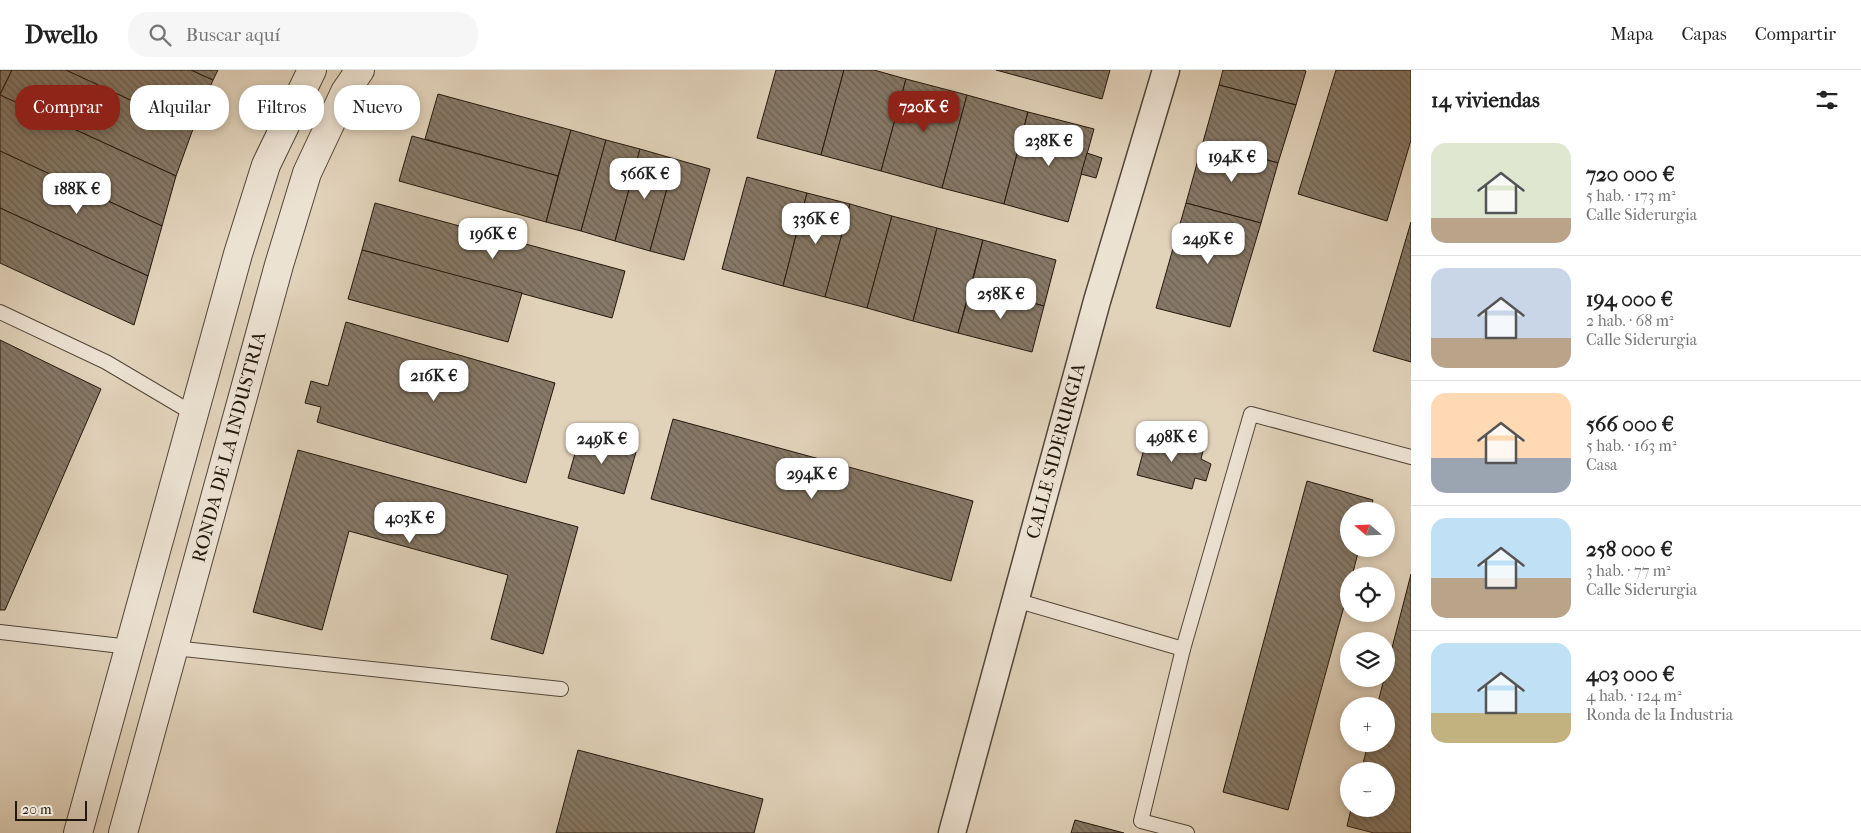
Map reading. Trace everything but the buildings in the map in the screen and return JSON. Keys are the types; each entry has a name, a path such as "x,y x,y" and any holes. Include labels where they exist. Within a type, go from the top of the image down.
{"street":[{"path":"78,833 238,254 266,165 312,70"},
{"name":"RONDA DE LA INDUSTRIA","path":"123,833 307,174 345,92 360,70"},
{"name":"CALLE SIDERURGIA","path":"952,833 1097,301 1166,70"}],"lane":[{"path":"0,312 106,362 194,414"},
{"path":"1187,833 1141,820 1183,649 1250,414 1411,457"},
{"path":"1015,600 1183,649"},
{"path":"0,632 130,647"},
{"path":"174,648 561,689"}]}
